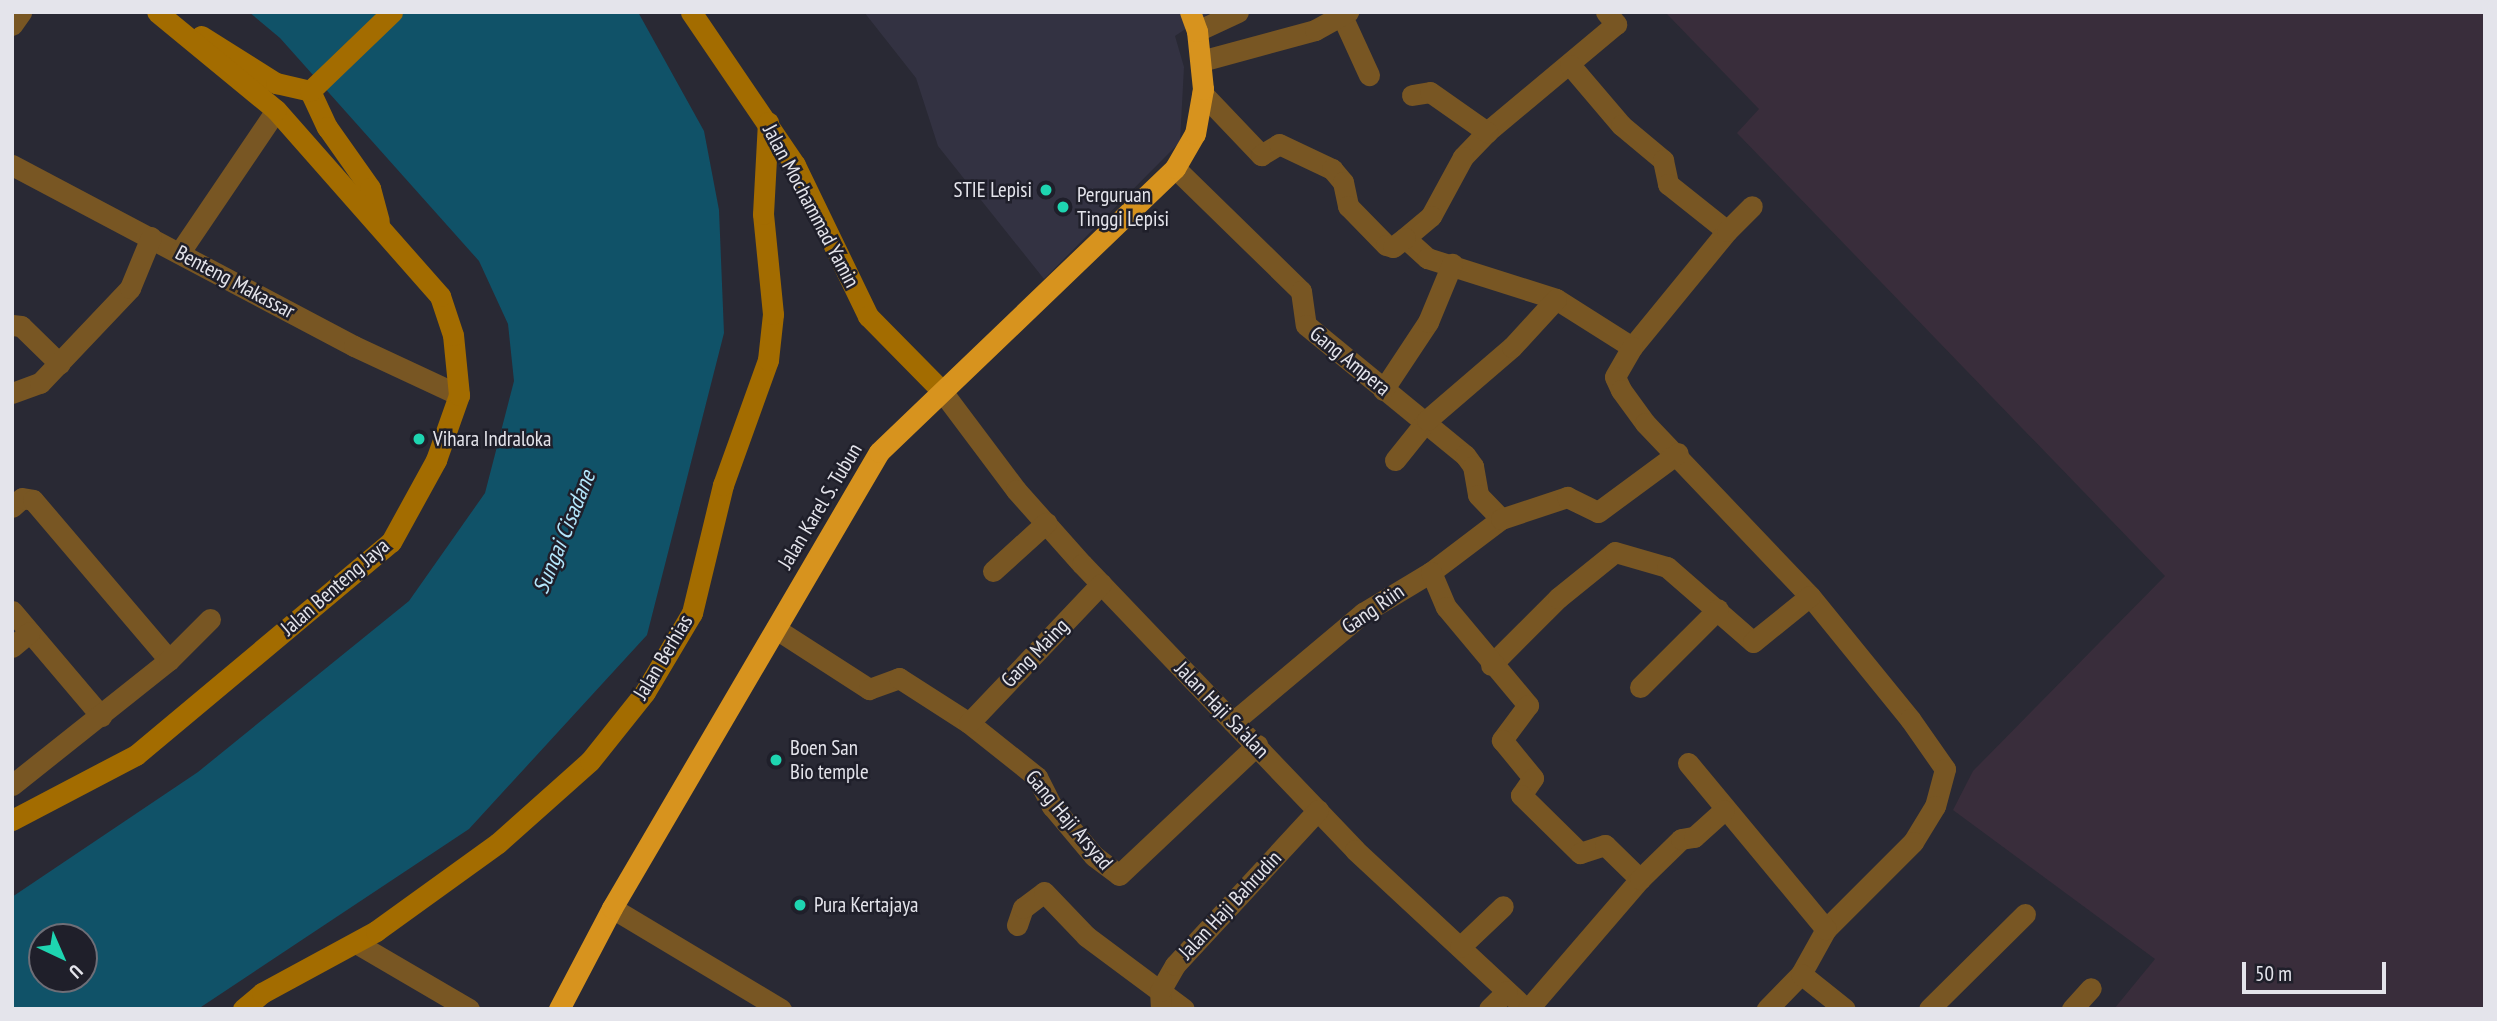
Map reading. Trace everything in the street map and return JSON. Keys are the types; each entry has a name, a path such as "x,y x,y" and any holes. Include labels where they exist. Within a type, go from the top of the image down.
{"highway":[{"name":"Jalan Karel S. Tubun","path":"559,1009 612,908 879,452 1175,168 1195,134 1202,93 1201,61 1193,22"}],"street":[{"path":"12,25 21,12"},
{"path":"313,88 392,12"},
{"name":"Jalan Mochammad Yamin","path":"691,12 795,165 867,316 941,390"},
{"path":"1193,22 1238,12"},
{"path":"1202,93 1261,155 1279,144 1332,169 1343,182 1348,206 1386,245 1394,247 1432,216 1463,157 1487,132 1616,24 1606,12"},
{"path":"1201,61 1315,30 1345,14 1369,75"},
{"path":"164,18 218,44 276,83 313,88"},
{"name":"Jalan Benteng Jaya","path":"12,820 136,755 391,542 436,460 459,395 453,335 440,296 380,224 276,110 164,18"},
{"path":"1570,65 1621,125 1663,160 1668,184 1727,231"},
{"path":"313,88 327,127 370,188 380,224"},
{"path":"1412,94 1430,92 1487,132"},
{"path":"180,252 276,110"},
{"name":"Jalan Berhias","path":"243,1009 262,993 356,943 498,843 590,761 645,692 692,613 723,485 768,360 773,314 763,214 768,122"},
{"name":"Benteng Makassar","path":"12,165 354,346 459,395"},
{"name":"Gang Ampera","path":"1175,168 1301,291 1306,326 1383,390 1427,420 1473,466 1478,495 1501,519"},
{"path":"1752,205 1727,231 1632,346 1615,377 1645,423 1678,453 1810,597 1910,719 1945,769 1935,806 1913,842 1826,929 1801,974 1767,1009"},
{"path":"12,393 40,383 130,288 151,237"},
{"path":"1405,238 1427,258 1556,299 1632,346"},
{"path":"1383,390 1428,322 1452,264"},
{"path":"1395,460 1427,420 1512,347 1556,299"},
{"path":"12,325 21,326 60,364"},
{"name":"Jalan Haji Sa'alan","path":"941,390 1046,523 1101,583 1355,850 1527,1009"},
{"path":"1431,572 1501,519 1567,497 1598,512 1678,453"},
{"path":"12,507 22,498 33,500 169,660"},
{"path":"993,571 1046,523"},
{"path":"1492,665 1558,598 1615,552 1667,568 1717,609 1748,639 1758,642 1810,597"},
{"name":"Gang Riin","path":"1233,722 1363,613 1431,572 1446,607 1529,707 1503,740 1533,778 1521,795 1580,853 1605,845 1640,879"},
{"name":"Gang Maing","path":"969,723 1101,583"},
{"path":"1640,687 1717,609"},
{"path":"12,611 101,716"},
{"path":"12,785 169,660 210,620"},
{"path":"776,629 869,689 899,678 969,723"},
{"path":"12,648 30,632"},
{"name":"Gang Haji Arsyad","path":"969,723 1042,781 1052,806 1094,856 1119,875 1257,746"},
{"path":"1688,763 1724,810 1826,929"},
{"name":"Jalan Haji Bahrudin","path":"1161,1000 1174,965 1318,810"},
{"path":"1527,1009 1640,879 1681,839 1694,837 1724,810"},
{"path":"1017,925 1023,908 1044,892 1086,936 1161,1000 1184,1009"},
{"path":"1460,947 1503,906"},
{"path":"612,908 781,1009"},
{"path":"1929,1009 2025,914"},
{"path":"356,943 469,1009"},
{"path":"1801,974 1845,1009"},
{"path":"2072,1009 2091,988"},
{"path":"1489,1009 1507,990"}],"shaded area":[{"path":"864,12 1211,12 1175,36 1184,67 1180,142 1044,279 938,146 916,78"},
{"path":"2485,12 2485,1009 2114,1009 2155,959 1953,810 1973,771 2165,576 1737,133 1759,109 1666,13"}],"water":[{"name":"Sungai Cisadane","path":"249,12 638,12 704,131 719,210 724,333 647,635 469,829 198,1009 12,1009 12,897 198,772 409,601 485,493 514,381 508,324 479,261 280,38"}],"place":[{"name":"STIE Lepisi","path":"1046,190"},
{"name":"Perguruan Tinggi Lepisi","path":"1063,207"},
{"name":"Vihara Indraloka","path":"419,439"},
{"name":"Boen San Bio temple","path":"776,760"},
{"name":"Pura Kertajaya","path":"800,905"}]}
